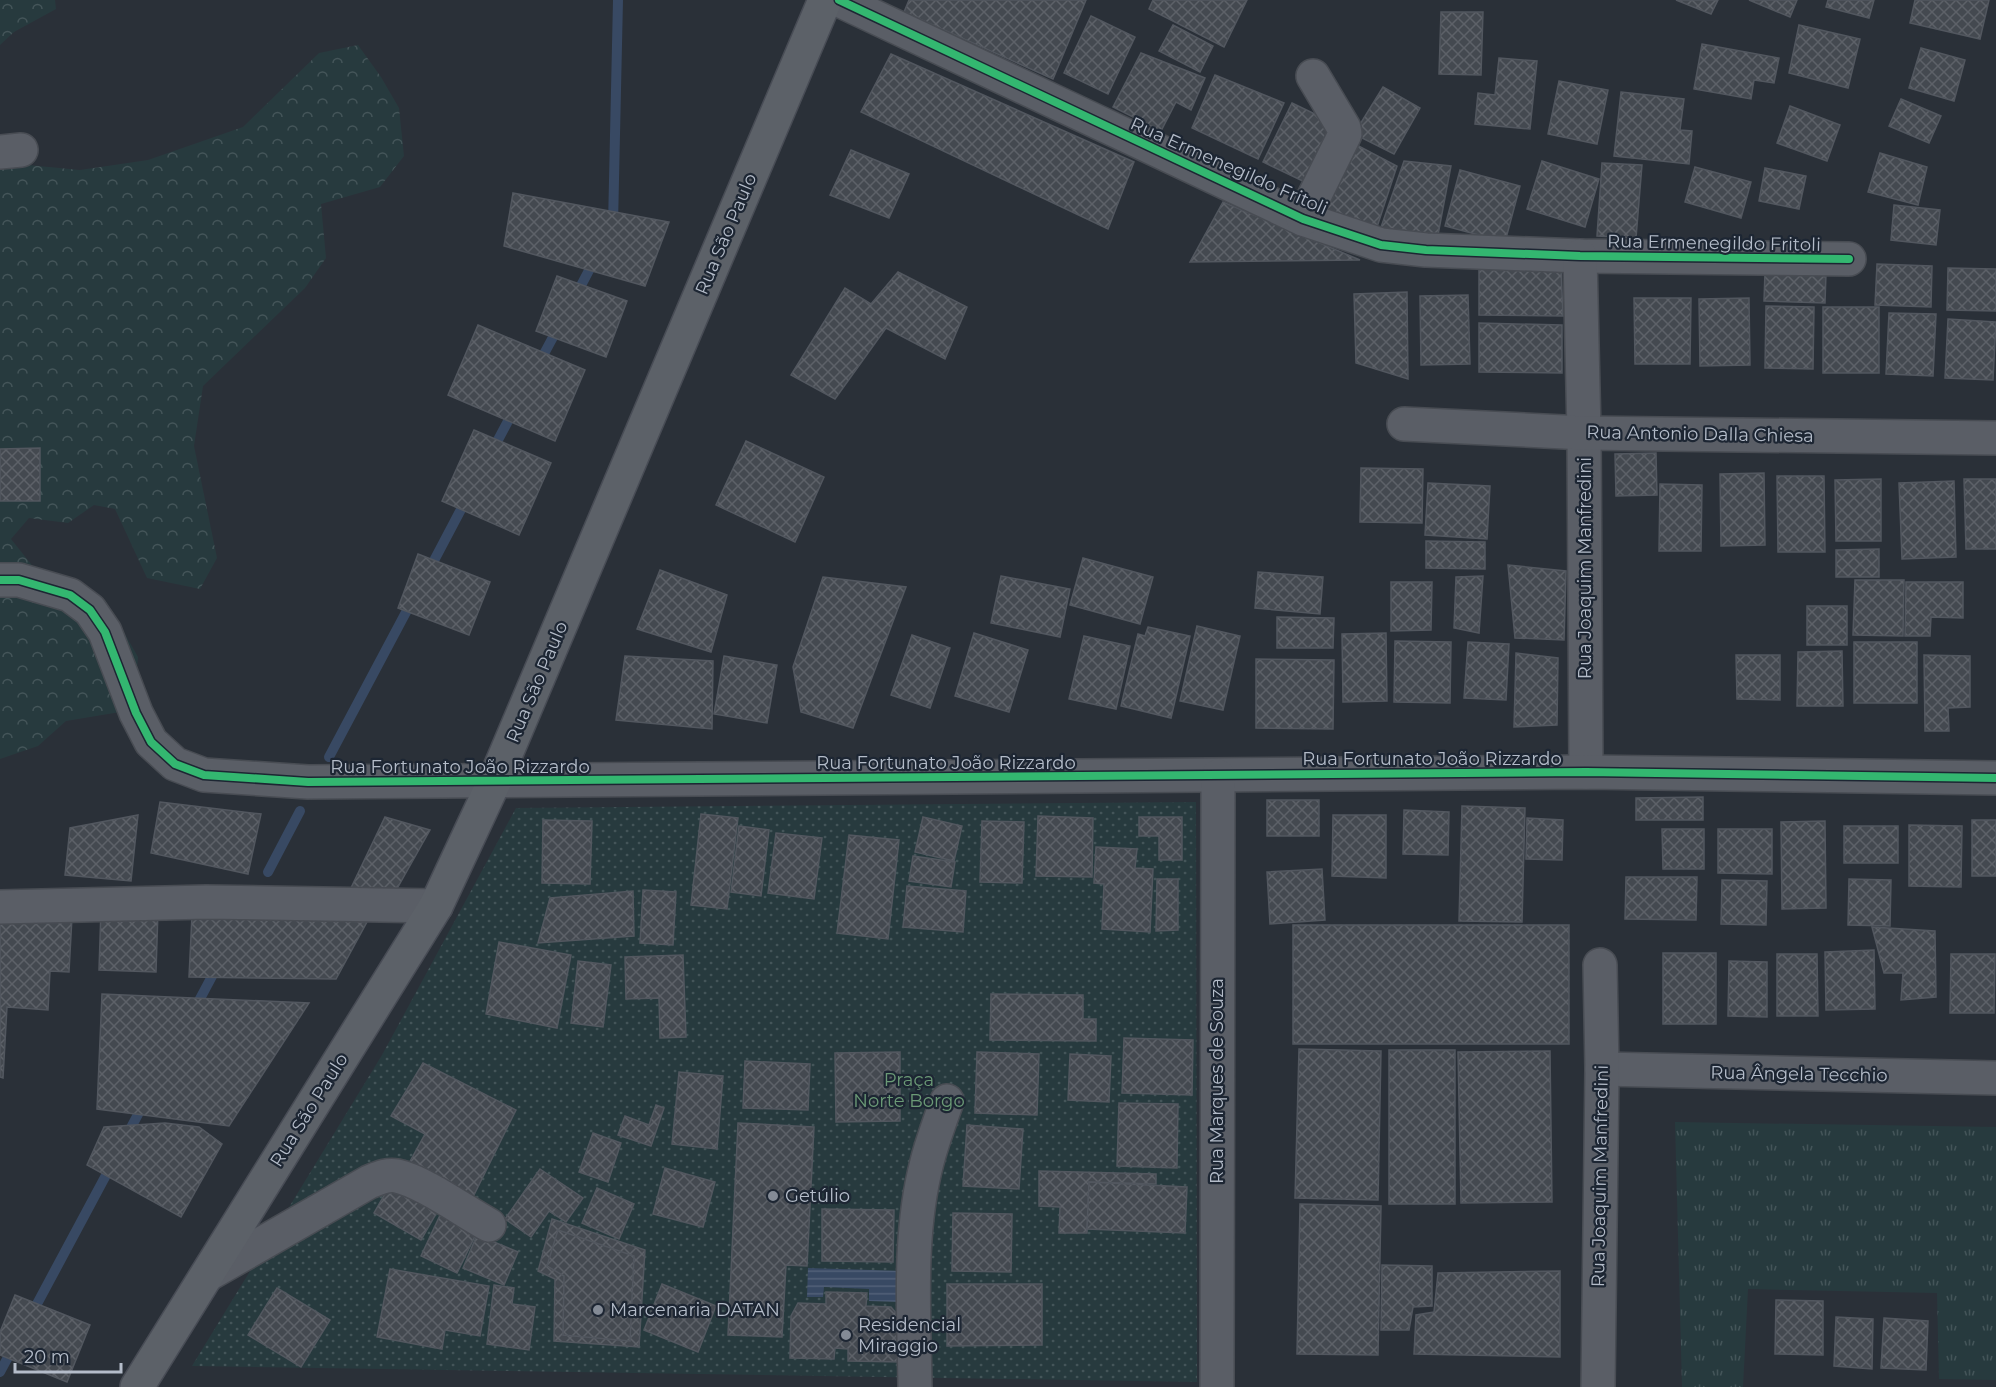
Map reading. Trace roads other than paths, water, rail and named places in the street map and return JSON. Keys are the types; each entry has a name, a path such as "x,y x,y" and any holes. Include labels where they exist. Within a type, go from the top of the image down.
{"main road":[{"name":"Rua São Paulo","path":"137,1387 436,906 494,782 825,0"}],"street":[{"name":"Rua Ermenegildo Fritoli","path":"839,0 1303,219 1381,245 1426,250 1580,256 1849,259"},
{"path":"1303,219 1345,134 1344,128 1313,76"},
{"name":"Rua Joaquim Manfredini","path":"1580,256 1584,433 1586,772"},
{"name":"Rua Antonio Dalla Chiesa","path":"1404,423 1584,433 1996,438"},
{"name":"Rua Fortunato João Rizzardo","path":"0,579 19,580 70,595 90,610 105,632 136,713 151,742 175,764 204,775 308,782 1586,772 1996,778"},
{"name":"Rua Marques de Souza","path":"1217,1387 1218,776"},
{"path":"0,907 206,902 436,906"},
{"name":"Rua Joaquim Manfredini","path":"1598,1387 1602,1069 1600,965"},
{"name":"Rua Ângela Tecchio","path":"1602,1069 1996,1078"},
{"path":"915,1387 914,1289 918,1218 926,1164 946,1101"},
{"path":"207,1275 369,1182 385,1176 398,1176 418,1185 489,1225"}],"water":[{"path":"808,1268 904,1271 903,1302 869,1301 869,1289 824,1287 823,1297 807,1297"}],"waterway":[{"path":"613,225 618,0"},
{"path":"575,297 596,257"},
{"path":"538,365 559,326"},
{"path":"491,453 515,408"},
{"path":"428,572 467,498"},
{"path":"329,757 413,599"},
{"path":"268,872 300,811"},
{"path":"194,1010 218,965"},
{"path":"126,1137 144,1103"},
{"path":"30,1317 112,1164"},
{"path":"0,1372 14,1346"}],"place":[{"name":"Getúlio","path":"773,1196"},
{"name":"Marcenaria DATAN","path":"598,1310"},
{"name":"Residencial Miraggio","path":"846,1335"}],"park label":[{"name":"Praça Norte Borgo","path":"909,1090"}]}
